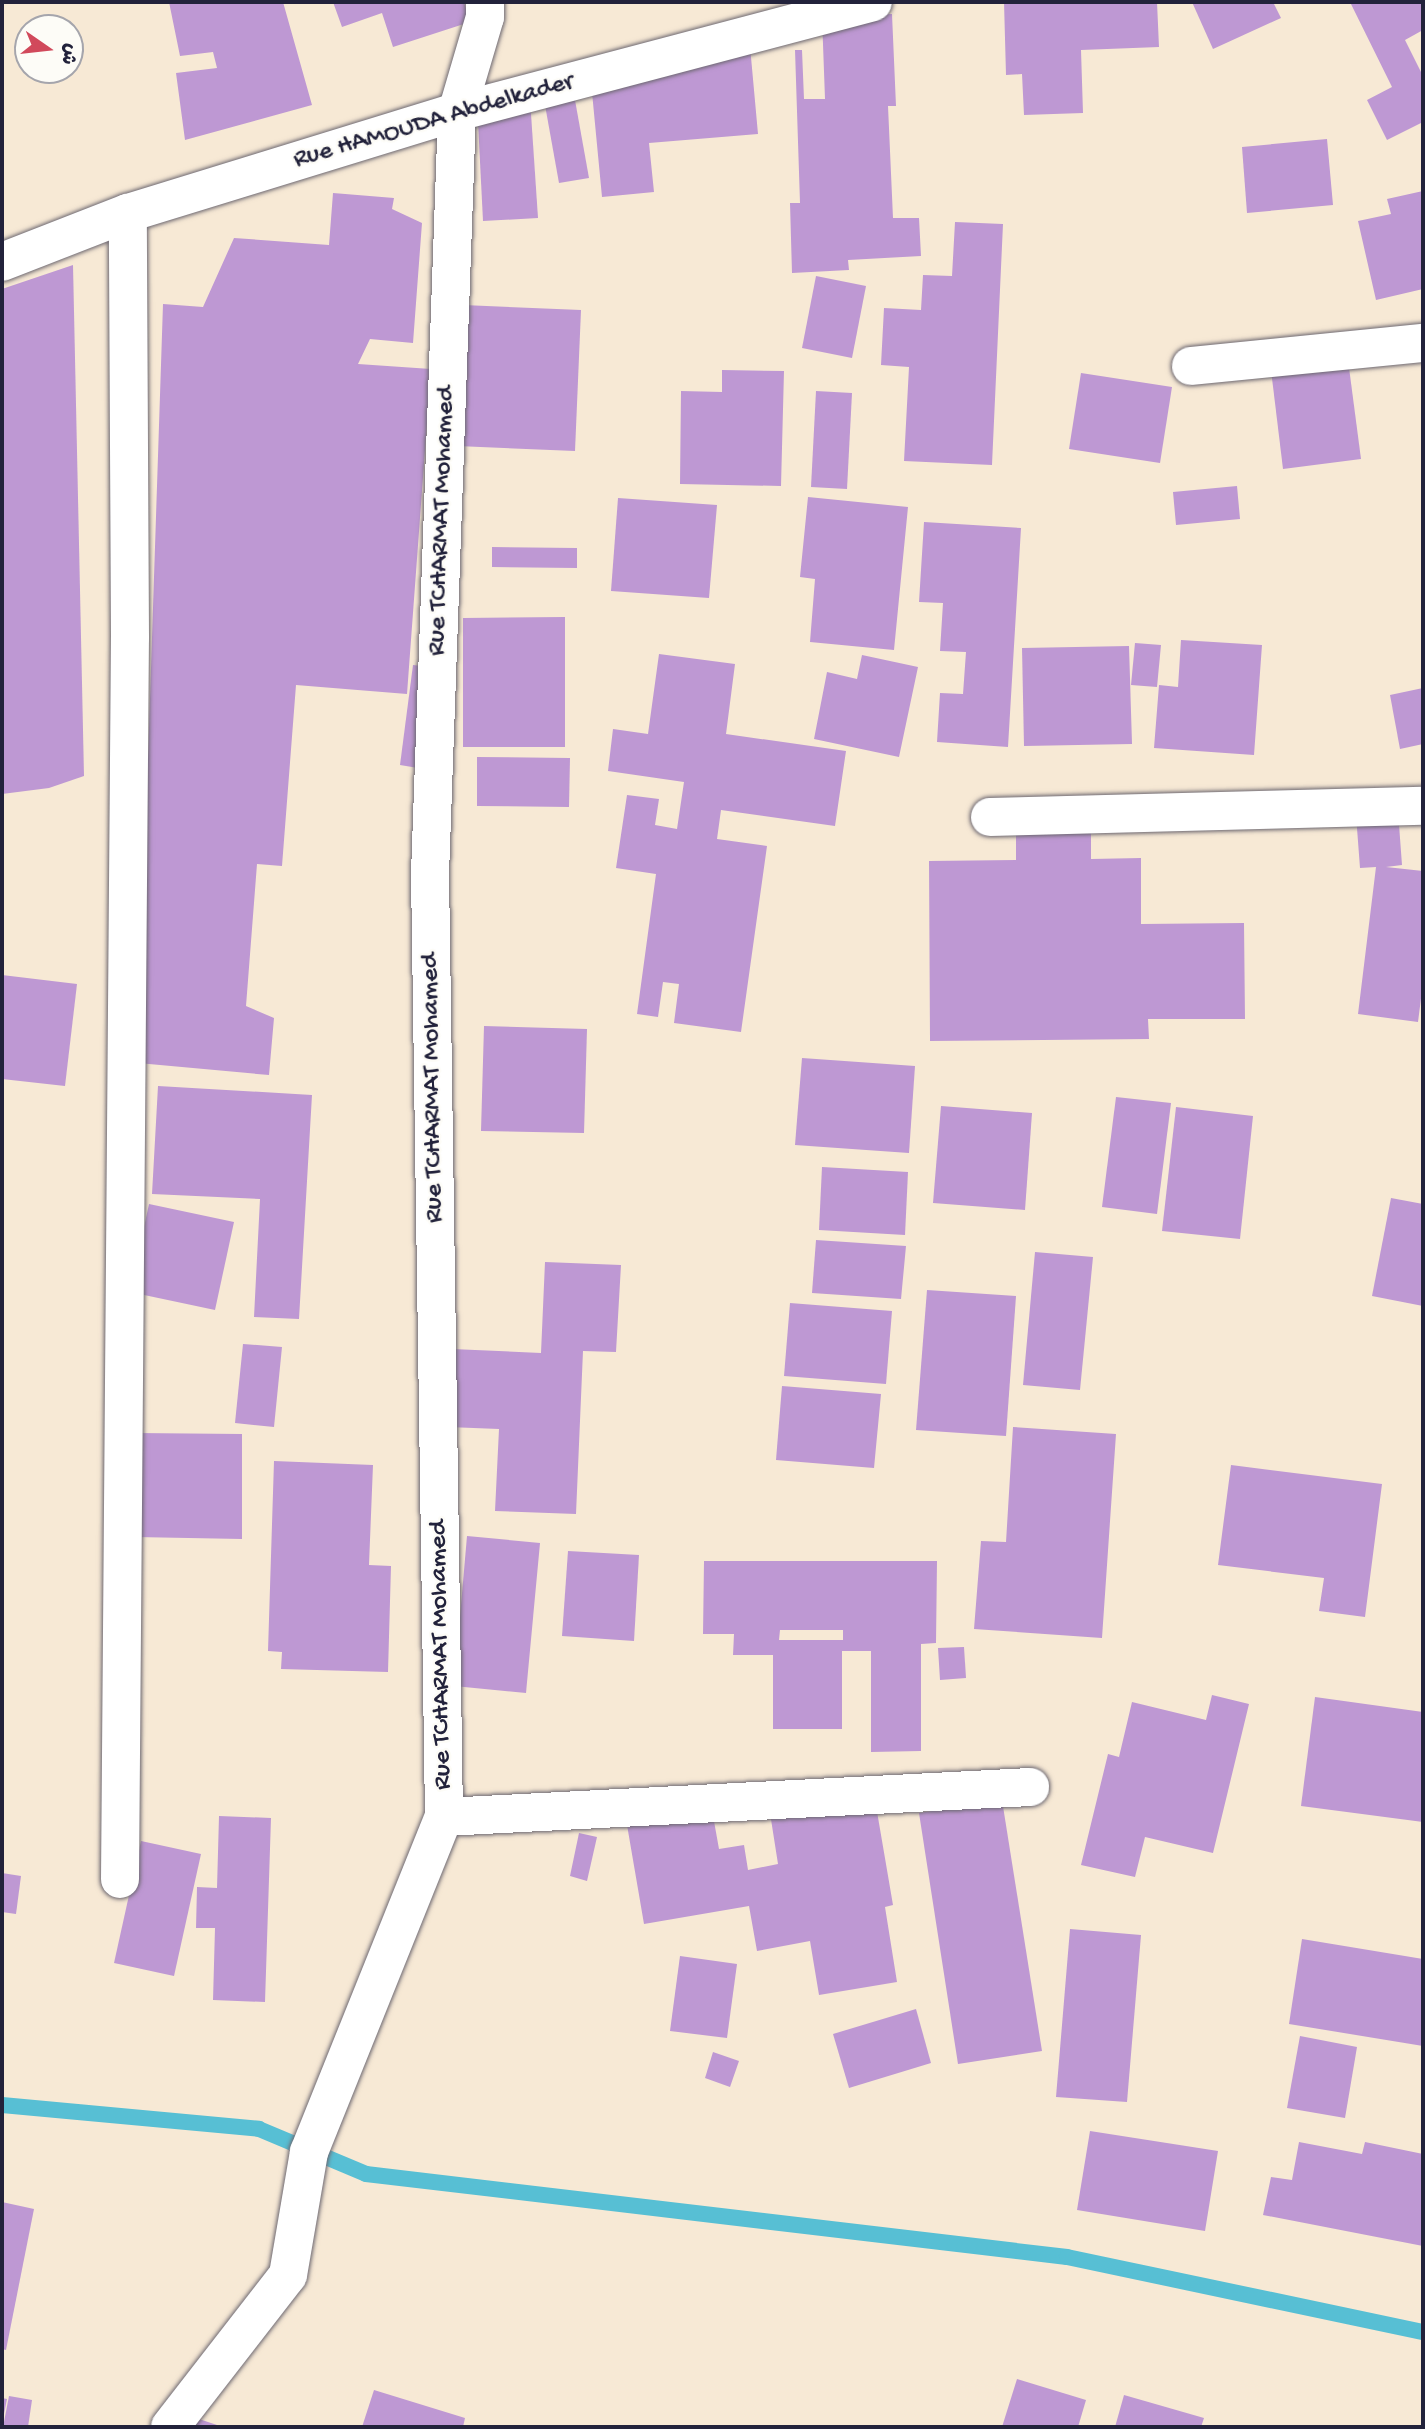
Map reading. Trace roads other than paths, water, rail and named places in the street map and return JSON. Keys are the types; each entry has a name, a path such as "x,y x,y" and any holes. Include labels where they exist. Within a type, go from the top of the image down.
{"street":[{"name":"Rue TCHARMAT Mohamed","path":"170,2427 288,2275 309,2152 444,1817 430,874 457,112 485,17 485,2"},
{"name":"Rue HAMOUDA Abdelkader","path":"2,262 128,213 754,18 873,2"},
{"path":"120,1879 130,650 128,213"},
{"path":"1191,366 1423,343"},
{"path":"990,817 1423,806"},
{"path":"444,1817 1030,1787"}],"waterway":[{"path":"2,2105 259,2129 366,2174 1067,2257 1423,2332"}]}
